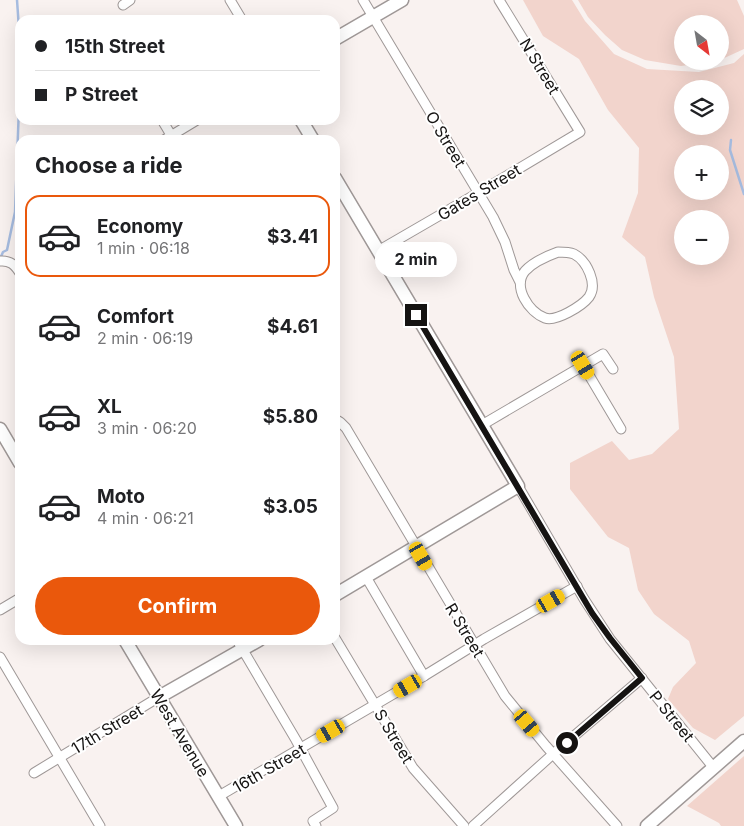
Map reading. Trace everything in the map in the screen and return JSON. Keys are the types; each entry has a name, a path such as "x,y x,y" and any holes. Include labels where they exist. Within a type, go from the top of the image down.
{"street":[{"path":"230,0 239,15"},
{"name":"O Street","path":"363,0 501,233 520,282"},
{"path":"340,36 402,0"},
{"name":"N Street","path":"499,0 580,132"},
{"path":"172,135 189,125"},
{"name":"Gates Street","path":"378,251 580,132"},
{"name":"P Street","path":"340,186 576,586 610,638 713,768"},
{"path":"565,252 573,254 582,260 590,274 592,284 589,297 585,301 569,312 549,319 536,314 526,303 520,282 523,274 531,266 549,255 565,252"},
{"path":"0,261 10,262 15,265"},
{"path":"482,425 603,354 613,368"},
{"path":"583,365 621,429"},
{"name":"R Street","path":"340,422 346,428 474,646 508,700 617,826"},
{"path":"0,429 15,454"},
{"path":"340,592 518,486"},
{"path":"366,577 424,676"},
{"name":"16th Street","path":"219,796 576,586"},
{"path":"0,610 15,601"},
{"name":"West Avenue","path":"128,645 236,826"},
{"path":"240,645 333,808 315,823 304,826"},
{"name":"17th Street","path":"34,773 240,645"},
{"name":"S Street","path":"339,645 413,768 464,826"},
{"path":"0,657 100,826"},
{"path":"473,826 642,678"},
{"path":"647,826 744,741"}],"shaded area":[{"path":"523,0 572,0 585,21 614,54 647,69 699,72 729,70 729,64 734,63 744,54 744,716 715,740 693,728 668,699 673,687 696,663 689,641 654,614 638,590 629,548 608,537 570,489 570,463 612,441 629,460 652,454 679,429 674,357 654,297 645,257 622,237 638,193 639,148 608,110 579,59 543,36"},
{"path":"578,0 737,0 744,16 744,49 729,56 729,15 674,15 674,65 645,60 622,50 588,17"},
{"path":"744,756 744,826 721,826 719,823 687,806"}],"waterway":[{"path":"17,0 18,15"},
{"path":"18,125 18,135"},
{"path":"731,140 730,150 744,194"},
{"path":"0,259 3,252 7,250 15,212"}],"route":[{"path":"416,315 592,613 626,660 642,678 567,743"}]}
